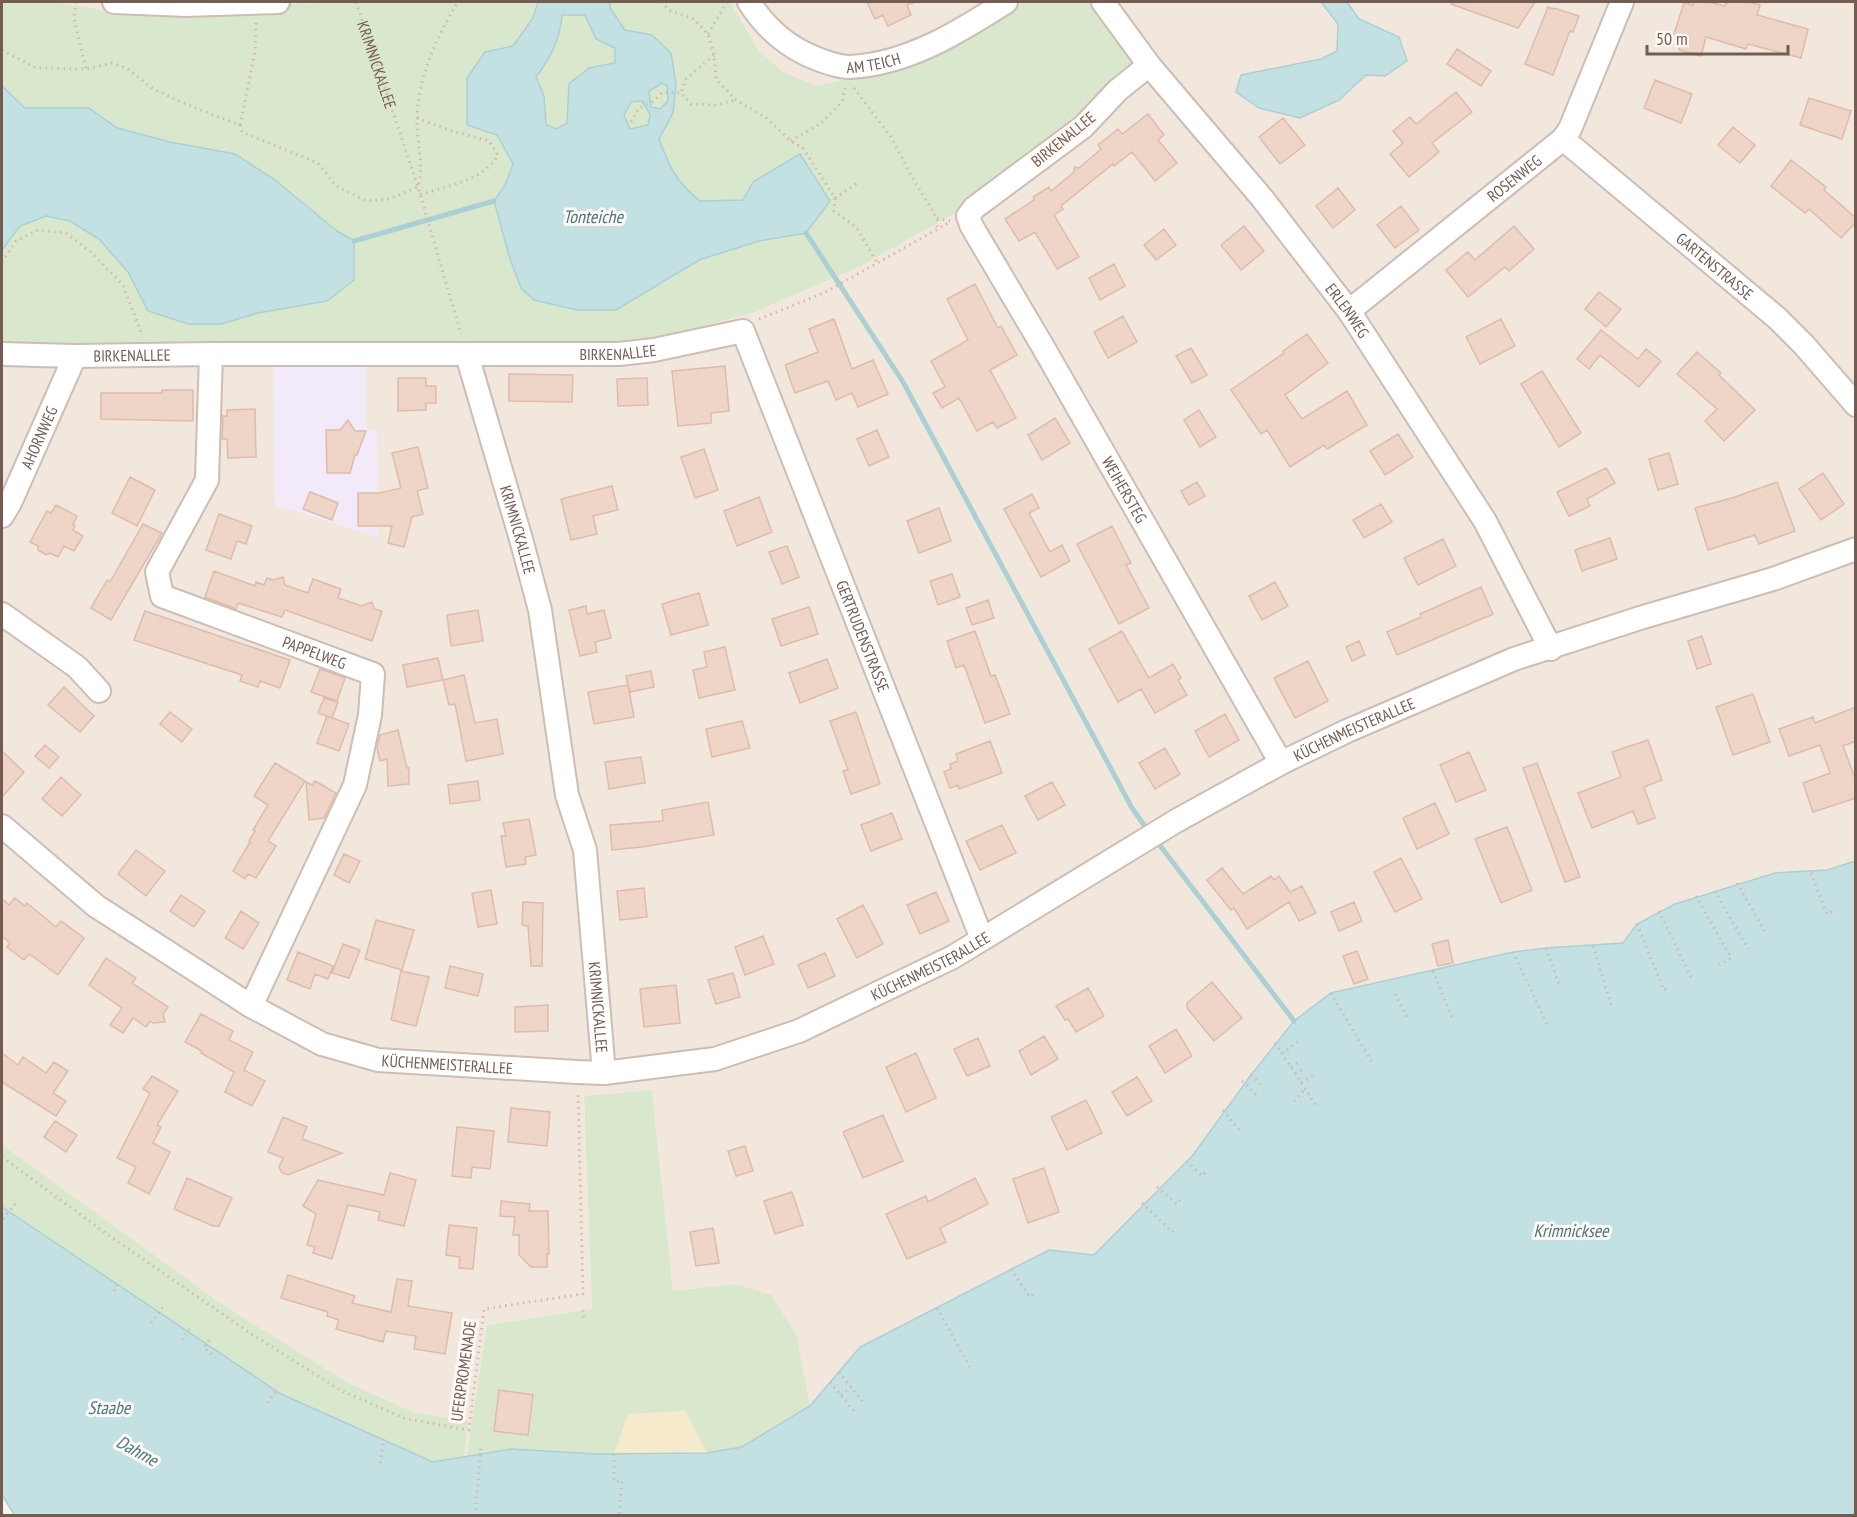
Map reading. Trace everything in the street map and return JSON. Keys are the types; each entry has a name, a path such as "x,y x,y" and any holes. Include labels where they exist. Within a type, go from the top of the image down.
{"street":[{"path":"114,2 186,5 268,3"},
{"name":"AM TEICH","path":"749,2 776,35 793,48 848,73 927,48 1006,2"},
{"name":"ERLENWEG","path":"1103,2 1149,65 1262,198 1349,311 1485,520 1551,649"},
{"name":"ROSENWEG","path":"1349,311 1563,139 1570,129 1622,2"},
{"name":"BIRKENALLEE","path":"959,219 1083,127 1118,90 1149,65"},
{"name":"GARTENSTRASSE","path":"1563,139 1777,318 1804,345 1856,405"},
{"name":"WEIHERSTEG","path":"959,219 971,225 1281,763"},
{"name":"BIRKENALLEE","path":"2,354 75,356 618,354 654,350 743,331"},
{"name":"GERTRUDENSTRASSE","path":"743,331 982,939"},
{"name":"PAPPELWEG","path":"211,354 207,480 157,572 162,596 373,674 370,715 355,785 251,1006"},
{"name":"KRIMNICKALLEE","path":"467,355 522,539 540,610 567,795 585,850 604,1073"},
{"name":"AHORNWEG","path":"2,516 10,503 75,356"},
{"name":"KÜCHENMEISTERALLEE","path":"2,826 96,906 251,1006 322,1044 378,1060 577,1072 604,1073 715,1059 799,1031 953,957 1176,822 1281,763 1425,697 1514,659 1551,649 1640,618 1773,579 1856,549"},
{"path":"2,614 77,667 99,691"}],"path":[{"path":"76,2 74,19 86,69"},
{"name":"KRIMNICKALLEE","path":"356,2 418,187 467,355"},
{"path":"268,3 240,125 242,132 318,163 336,186 366,201 389,199 418,187 422,173 417,118 424,76 441,29 458,2"},
{"path":"661,2 669,10 694,19 708,34 714,55 716,79 736,100 765,117 791,141 803,148 835,198 834,211 857,228 877,263"},
{"path":"708,34 727,2"},
{"path":"2,50 36,69 86,69 112,63 126,69 152,88 183,104 240,125"},
{"path":"681,93 686,79 714,55"},
{"path":"791,141 820,124 842,102 848,73"},
{"path":"848,73 891,137 937,218 937,229"},
{"path":"631,122 639,108 652,102 663,92 681,93 692,104 715,105 736,100"},
{"path":"417,118 489,141 498,155 492,165 470,179 419,195"},
{"path":"835,198 859,182"},
{"path":"937,218 959,219"},
{"path":"743,331 757,320 824,293 937,229 959,219"},
{"path":"2,262 16,242 38,230 66,233 91,252 123,285 149,355"},
{"path":"1811,873 1827,914 1835,910"},
{"path":"1737,883 1767,935"},
{"path":"1715,891 1748,950"},
{"path":"1696,896 1731,958 1719,965"},
{"path":"1659,911 1692,979"},
{"path":"1637,924 1664,990 1669,988"},
{"path":"1593,946 1612,1008"},
{"path":"1546,948 1560,987"},
{"path":"1513,952 1549,1028"},
{"path":"1433,971 1454,1020"},
{"path":"1330,993 1373,1064"},
{"path":"1395,994 1407,1017"},
{"path":"1282,1053 1298,1042"},
{"path":"1275,1043 1316,1105"},
{"path":"1291,1067 1301,1060"},
{"path":"1295,1074 1304,1068"},
{"path":"577,1072 583,1299"},
{"path":"1251,1075 1263,1086"},
{"path":"1301,1083 1314,1075"},
{"path":"1242,1081 1259,1097"},
{"path":"1294,1101 1305,1089"},
{"path":"1223,1110 1239,1130"},
{"name":"UFERPROMENADE","path":"2,1157 111,1237 247,1331 340,1390 406,1419 469,1430 484,1309 583,1294"},
{"path":"1187,1161 1202,1176 1206,1171"},
{"path":"1157,1187 1177,1204 1180,1200"},
{"path":"3,1219 16,1202"},
{"path":"1142,1203 1172,1232 1175,1229"},
{"path":"1011,1269 1030,1297 1035,1293"},
{"path":"114,1291 120,1280"},
{"path":"151,1323 165,1304"},
{"path":"937,1308 972,1371"},
{"path":"584,1310 584,1321"},
{"path":"182,1340 190,1328"},
{"path":"210,1340 204,1348 216,1358"},
{"path":"839,1372 864,1403"},
{"path":"830,1382 854,1411"},
{"path":"841,1395 851,1386"},
{"path":"268,1403 277,1389"},
{"path":"380,1463 384,1439"},
{"path":"475,1515 481,1447"},
{"path":"614,1454 614,1481 622,1481 619,1515"}],"shaded area":[{"path":"2,2 1855,2 1855,861 1811,873 1775,873 1696,896 1674,904 1637,924 1623,943 1513,952 1331,993 1294,1021 1251,1075 1193,1155 1094,1255 1049,1250 937,1308 839,1372 810,1406 797,1336 736,1284 673,1291 652,1090 584,1096 592,1309 487,1325 466,1458 2,1207"},
{"path":"366,363 366,429 377,429 378,537 275,505 273,364"}],"green space":[{"path":"2,2 53,2 109,11 349,2 538,2 533,18 513,46 485,52 497,135 513,164 505,185 494,201 510,259 521,288 661,284 699,260 759,241 805,233 743,200 700,201 679,181 659,139 673,113 676,84 652,35 625,30 610,8 610,2 730,2 758,50 783,72 816,86 870,74 918,55 1025,2 1091,2 1139,71 969,205 861,266 754,312 640,344 2,345 2,250 20,226 46,216 70,221 99,239 129,272 148,311 221,324 354,280 354,241 337,231 275,180 235,154 170,142 117,128 89,108 25,108 2,86"},
{"path":"562,15 585,15 596,38 615,48 615,63 589,68 567,123 557,129 546,126 544,96 536,77 554,48 560,33"},
{"path":"662,83 667,86 668,101 660,109 651,107 649,91"},
{"path":"642,101 650,114 648,126 630,129 624,115 631,102"},
{"path":"652,1090 673,1291 736,1284 771,1295 797,1336 810,1406 742,1447 707,1453 596,1454 511,1449 466,1458 487,1325 592,1309 584,1096"},
{"path":"2,1145 223,1305 348,1383 413,1412 468,1421 464,1457 433,1462 281,1394 10,1214 2,1207"}],"sand":[{"path":"686,1411 707,1453 614,1454 628,1414"}],"water":[{"name":"Tonteiche","path":"538,2 610,2 610,8 625,30 652,35 671,53 676,84 673,113 659,139 675,174 700,201 743,200 753,182 800,154 830,201 806,233 759,241 699,260 616,310 577,310 534,300 521,288 510,259 494,201 505,185 513,164 497,135 467,125 467,78 485,52 513,46 533,18","holes":["562,15 585,15 596,39 615,48 615,63 589,68 569,84 567,123 557,129 546,125 544,96 536,77 554,48","662,83 667,86 668,101 660,109 651,107 649,91","642,101 650,114 648,125 630,129 624,115 631,102"]},
{"path":"1321,2 1347,2 1359,19 1399,37 1407,61 1385,76 1366,75 1339,100 1300,118 1259,108 1236,92 1241,75 1321,59 1337,51 1338,24"},
{"path":"2,86 25,108 89,108 117,128 170,142 235,154 275,180 337,231 354,241 354,280 327,301 258,313 221,324 188,324 148,311 128,272 99,239 70,221 46,216 20,226 2,250"},
{"name":"Krimnicksee","path":"1855,861 1855,1515 15,1516 2,1495 2,1207 281,1394 433,1462 511,1449 596,1454 707,1453 742,1447 810,1406 860,1347 1049,1250 1094,1255 1193,1155 1251,1075 1294,1021 1331,993 1513,952 1623,943 1637,924 1675,904 1775,873 1827,870"}],"building":[{"path":"867,2 915,2 907,5 911,15 888,26 883,15 875,19"},
{"path":"1452,2 1535,2 1518,28 1451,4"},
{"path":"1694,2 1709,2 1725,6 1727,2 1749,2 1760,5 1757,15 1808,29 1801,58 1748,44 1746,49 1706,37 1701,56 1679,50 1683,37 1674,34 1684,3 1693,5"},
{"path":"1548,7 1579,16 1573,32 1570,31 1553,75 1525,64"},
{"path":"1457,49 1491,71 1481,86 1447,64"},
{"path":"1655,80 1692,94 1681,123 1644,108"},
{"path":"1456,92 1472,112 1432,143 1439,152 1409,177 1390,154 1403,143 1393,131 1410,117 1416,124"},
{"path":"1809,98 1851,111 1842,139 1800,125"},
{"path":"1148,114 1164,135 1158,140 1177,163 1155,181 1132,152 1114,166 1113,164 1061,206 1063,209 1054,215 1079,257 1057,269 1035,232 1019,241 1005,219 1049,187 1051,191 1074,172 1075,167 1079,168 1101,149 1098,145 1118,129 1122,134"},
{"path":"1283,118 1305,145 1280,164 1259,137"},
{"path":"1733,127 1755,145 1740,163 1718,145"},
{"path":"1791,160 1826,187 1824,190 1856,218 1856,222 1841,238 1809,209 1805,213 1771,186"},
{"path":"1338,188 1355,210 1333,228 1316,206"},
{"path":"1401,206 1419,230 1395,248 1377,225"},
{"path":"1244,226 1264,251 1241,270 1221,245"},
{"path":"1514,226 1534,249 1509,271 1505,267 1468,297 1446,270 1468,252 1475,260"},
{"path":"1164,229 1176,245 1156,260 1144,245"},
{"path":"1114,264 1125,286 1100,300 1089,278"},
{"path":"975,284 998,328 1001,326 1017,355 990,370 1016,418 997,428 993,422 977,431 959,398 942,408 933,393 945,387 931,361 968,340 947,299"},
{"path":"1599,292 1621,309 1606,327 1585,309"},
{"path":"1123,316 1137,342 1108,358 1094,332"},
{"path":"834,319 852,369 873,360 888,394 858,407 852,393 836,400 828,381 795,393 785,365 818,352 809,329"},
{"path":"1501,319 1515,346 1480,364 1466,337"},
{"path":"1601,330 1638,359 1646,349 1661,361 1639,387 1600,355 1589,369 1577,359"},
{"path":"1307,334 1328,363 1285,395 1302,419 1347,391 1367,425 1327,449 1324,445 1290,467 1267,430 1261,434 1231,390"},
{"path":"1191,348 1207,375 1192,383 1176,356"},
{"path":"1697,352 1721,373 1719,375 1755,410 1724,441 1705,421 1717,409 1677,374"},
{"path":"725,366 729,411 711,413 711,423 678,426 672,371"},
{"path":"1542,371 1581,433 1559,447 1521,384"},
{"path":"509,374 573,375 572,402 509,401"},
{"path":"398,378 426,378 426,386 436,386 436,403 426,403 426,410 398,411"},
{"path":"647,378 648,405 618,406 617,379"},
{"path":"162,390 193,390 193,421 101,419 101,393 162,393"},
{"path":"255,409 256,457 228,458 227,439 222,439 223,416 227,416 227,410"},
{"path":"1199,410 1216,437 1200,447 1184,420"},
{"path":"1055,418 1070,443 1042,460 1028,435"},
{"path":"348,420 355,431 366,431 350,473 327,473 326,430 340,430"},
{"path":"877,430 889,457 869,466 857,439"},
{"path":"1398,434 1413,457 1385,475 1370,451"},
{"path":"418,447 428,488 417,491 423,514 412,517 404,547 388,543 392,526 358,526 358,493 380,493 401,488 392,453"},
{"path":"704,449 718,490 695,498 681,457"},
{"path":"1669,453 1678,484 1658,490 1649,459"},
{"path":"1606,468 1615,483 1587,499 1590,506 1569,516 1557,492"},
{"path":"1823,473 1844,504 1821,520 1799,489"},
{"path":"130,477 155,490 137,526 112,513"},
{"path":"1197,482 1205,496 1189,505 1181,491"},
{"path":"1777,482 1795,531 1759,544 1755,535 1708,550 1695,508"},
{"path":"612,486 618,510 593,516 597,534 571,540 561,499"},
{"path":"310,492 338,503 332,520 303,509"},
{"path":"1032,494 1039,508 1029,513 1050,552 1062,545 1070,561 1041,577 1004,509"},
{"path":"759,497 772,532 737,546 724,511"},
{"path":"1381,504 1392,522 1364,538 1353,520"},
{"path":"56,505 77,516 73,530 83,536 74,551 64,546 58,557 50,553 46,555 38,550 38,546 30,542 47,511 51,513"},
{"path":"939,508 951,541 919,553 907,521"},
{"path":"219,514 252,526 246,544 237,541 231,559 206,550"},
{"path":"143,524 162,533 111,620 91,608 107,580 110,582"},
{"path":"1112,526 1131,563 1126,565 1149,608 1119,624 1077,544"},
{"path":"1610,538 1617,559 1582,571 1575,550"},
{"path":"1443,539 1456,566 1418,585 1404,558"},
{"path":"787,546 799,577 782,584 769,552"},
{"path":"214,571 255,586 256,582 264,585 267,578 273,580 283,577 285,585 308,593 313,579 341,589 338,598 362,606 372,602 374,609 382,611 372,641 285,610 282,617 238,603 236,609 205,597"},
{"path":"952,574 960,597 938,605 930,581"},
{"path":"1275,582 1288,606 1262,620 1249,596"},
{"path":"1481,587 1493,614 1397,655 1387,632 1421,617 1420,614"},
{"path":"699,593 708,625 671,635 662,604"},
{"path":"988,600 994,618 972,625 966,608"},
{"path":"586,606 587,614 604,610 611,638 595,642 597,652 580,656 569,610"},
{"path":"809,607 818,634 781,646 772,619"},
{"path":"478,610 483,641 451,646 447,615"},
{"path":"145,611 290,660 280,688 260,681 258,687 240,681 242,675 134,640"},
{"path":"975,631 991,676 995,675 1010,714 985,723 964,665 956,668 947,641"},
{"path":"1122,631 1149,678 1173,664 1181,678 1178,680 1187,695 1155,713 1141,689 1118,702 1089,649"},
{"path":"1702,636 1711,664 1697,669 1688,641"},
{"path":"1359,641 1365,655 1352,661 1346,647"},
{"path":"725,647 735,690 699,698 693,670 707,667 704,652"},
{"path":"438,658 443,680 407,687 403,665"},
{"path":"827,659 838,688 800,703 789,673"},
{"path":"1308,661 1328,701 1295,718 1274,678"},
{"path":"320,669 345,678 337,701 311,692"},
{"path":"651,671 654,687 630,692 626,676"},
{"path":"464,675 475,723 497,719 503,754 466,761 455,704 449,705 443,680"},
{"path":"628,685 634,717 594,724 588,692"},
{"path":"64,687 94,716 80,732 48,705"},
{"path":"1753,694 1770,742 1733,755 1716,707"},
{"path":"324,698 338,702 332,718 318,713"},
{"path":"1856,707 1856,741 1843,746 1856,781 1856,798 1813,812 1803,783 1830,773 1820,745 1789,756 1779,729 1813,717 1815,723"},
{"path":"170,712 192,729 182,742 160,724"},
{"path":"856,712 880,784 851,794 843,771 848,770 830,721"},
{"path":"1225,714 1239,740 1209,757 1195,731"},
{"path":"327,716 349,724 339,751 317,743"},
{"path":"742,721 750,748 712,757 706,729"},
{"path":"398,730 407,768 409,768 409,784 388,786 387,759 380,761 377,748 380,735"},
{"path":"1648,740 1662,780 1644,787 1655,818 1638,824 1633,811 1592,828 1578,793 1621,777 1612,752"},
{"path":"990,741 1002,773 959,789 958,785 950,788 944,772 951,769 950,764 958,761 956,754"},
{"path":"45,745 59,757 49,768 35,756"},
{"path":"1165,748 1180,774 1155,789 1139,763"},
{"path":"2,751 24,772 2,797"},
{"path":"1469,752 1486,790 1456,802 1440,765"},
{"path":"641,757 645,783 609,789 605,762"},
{"path":"275,763 305,781 268,841 276,846 256,878 248,874 245,879 233,871 268,805 254,796"},
{"path":"1537,763 1580,877 1565,882 1523,768"},
{"path":"61,777 81,795 62,816 42,799"},
{"path":"315,781 336,793 324,818 309,820 306,782 312,785"},
{"path":"478,781 480,800 450,804 448,785"},
{"path":"1052,782 1065,805 1038,820 1025,796"},
{"path":"708,802 714,835 612,850 610,825 663,821 662,810"},
{"path":"1435,803 1449,834 1417,849 1403,818"},
{"path":"892,813 902,839 871,851 861,825"},
{"path":"529,819 536,855 525,857 526,864 506,867 501,836 506,836 503,823"},
{"path":"1002,825 1016,853 980,870 966,841"},
{"path":"1507,827 1532,890 1501,903 1475,839"},
{"path":"136,850 165,871 146,896 118,874"},
{"path":"344,854 360,861 349,883 334,875"},
{"path":"1401,858 1422,899 1395,912 1374,872"},
{"path":"1222,868 1243,894 1271,876 1274,880 1279,876 1290,892 1302,886 1316,913 1299,921 1289,902 1247,929 1234,908 1231,910 1207,880"},
{"path":"644,888 647,917 620,920 617,891"},
{"path":"491,890 497,924 478,927 472,893"},
{"path":"936,892 949,921 920,934 907,905"},
{"path":"181,895 205,911 194,927 170,911"},
{"path":"15,898 25,906 27,903 56,927 61,921 84,938 58,975 29,954 24,960 7,947 10,943 2,936 2,899 9,905"},
{"path":"523,902 543,903 542,966 531,966 528,926 522,925"},
{"path":"1354,902 1362,921 1339,931 1331,912"},
{"path":"863,905 883,944 857,958 837,919"},
{"path":"241,911 259,923 243,949 225,938"},
{"path":"376,920 414,930 402,970 365,959"},
{"path":"763,936 774,964 745,975 735,947"},
{"path":"1448,940 1453,963 1438,966 1432,944"},
{"path":"343,944 360,950 349,978 332,973"},
{"path":"1357,951 1368,979 1354,984 1343,956"},
{"path":"298,952 333,966 328,979 315,974 310,989 287,980"},
{"path":"825,953 835,976 808,988 798,965"},
{"path":"106,958 136,978 132,983 168,1007 163,1014 165,1022 150,1021 146,1027 133,1018 123,1033 110,1025 122,1008 89,985"},
{"path":"450,966 483,974 478,996 445,988"},
{"path":"401,971 429,977 416,1026 391,1020"},
{"path":"733,973 740,997 716,1004 708,980"},
{"path":"1212,982 1242,1018 1214,1041 1187,1008 1187,1003"},
{"path":"676,985 680,1023 644,1027 640,989"},
{"path":"1088,988 1104,1016 1076,1032 1056,1006"},
{"path":"548,1005 548,1031 515,1032 515,1007"},
{"path":"201,1014 233,1031 229,1040 253,1052 244,1070 265,1081 252,1106 225,1092 234,1072 185,1042"},
{"path":"1176,1029 1192,1056 1165,1073 1149,1046"},
{"path":"1044,1036 1058,1059 1031,1075 1019,1051"},
{"path":"978,1038 990,1066 967,1076 954,1049"},
{"path":"2,1053 18,1065 23,1057 46,1073 54,1062 68,1071 53,1093 66,1101 56,1116 2,1082"},
{"path":"916,1053 936,1098 906,1112 886,1067"},
{"path":"152,1076 178,1091 157,1125 161,1127 153,1143 170,1152 149,1194 128,1183 136,1167 117,1158 150,1093 143,1089"},
{"path":"1137,1077 1152,1101 1127,1116 1112,1092"},
{"path":"1086,1100 1102,1133 1067,1150 1051,1117"},
{"path":"511,1108 550,1112 547,1146 508,1142"},
{"path":"883,1115 903,1161 863,1178 843,1132"},
{"path":"283,1117 307,1127 302,1139 342,1153 288,1175 282,1173 279,1167 283,1158 268,1152"},
{"path":"55,1121 77,1135 66,1152 44,1137"},
{"path":"457,1127 494,1131 490,1169 472,1167 471,1178 452,1176"},
{"path":"745,1146 753,1171 736,1176 728,1151"},
{"path":"1044,1168 1059,1212 1028,1223 1013,1179"},
{"path":"390,1173 416,1180 404,1226 378,1220 380,1212 348,1205 332,1259 313,1253 315,1247 307,1245 316,1214 303,1206 318,1180 384,1195"},
{"path":"187,1178 232,1198 219,1226 213,1226 174,1209"},
{"path":"975,1178 988,1204 940,1228 946,1242 907,1259 886,1214 926,1196 928,1202"},
{"path":"792,1192 803,1225 775,1234 764,1201"},
{"path":"501,1201 530,1204 529,1211 548,1211 547,1267 531,1267 519,1255 519,1235 513,1235 515,1217 500,1216"},
{"path":"449,1225 477,1228 473,1269 459,1268 460,1257 446,1255"},
{"path":"713,1228 719,1263 696,1266 690,1232"},
{"path":"288,1275 355,1296 352,1303 391,1312 397,1279 412,1281 408,1306 452,1313 445,1354 414,1349 416,1336 386,1331 383,1342 336,1329 339,1320 327,1316 328,1312 281,1298"},
{"path":"499,1390 533,1395 528,1435 494,1431"}],"waterway":[{"path":"354,241 494,201"},
{"path":"806,233 903,382 1132,808 1149,832"},
{"path":"1155,839 1294,1021"}],"water label":[{"name":"Staabe","path":"109,1408"},
{"name":"Dahme","path":"137,1451"}]}
